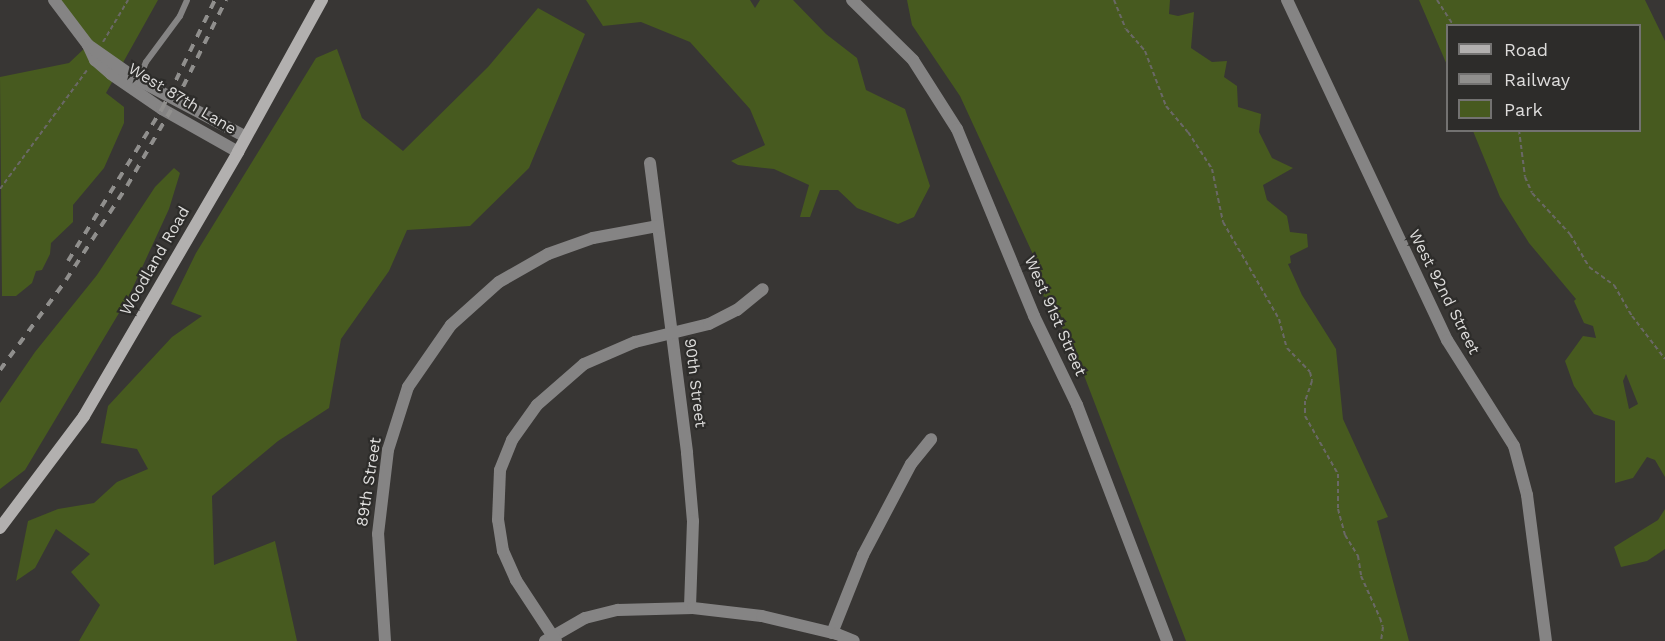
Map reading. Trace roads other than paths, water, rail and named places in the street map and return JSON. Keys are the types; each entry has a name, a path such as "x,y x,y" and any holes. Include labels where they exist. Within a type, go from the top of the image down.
{"main road":[{"name":"Woodland Road","path":"0,528 84,416 238,152 322,0"}],"street":[{"name":"West 87th Lane","path":"54,0 94,52 133,92 238,152"},
{"name":"West 91st Street","path":"852,0 913,60 957,129 1034,316 1077,405 1167,641"},
{"name":"West 92nd Street","path":"1287,0 1447,340 1514,446 1527,495 1546,641"},
{"name":"West 87th Lane","path":"94,52 138,80 246,137"},
{"name":"90th Street","path":"650,163 673,333 693,521 690,608"},
{"name":"89th Street","path":"385,641 378,534 388,450 408,387 451,325 499,282 548,254 593,238 657,226"},
{"path":"763,289 737,310 709,324 635,342 584,364 537,405 512,440 500,470 498,520 503,551 516,580 551,639 585,618 618,610 690,608 762,616 832,633 854,641"},
{"path":"832,633 863,555 912,464 932,439"}],"lane":[{"path":"138,80 146,62 180,16 187,0"}],"railway":[{"path":"68,261 162,109 215,0"},
{"path":"0,370 66,280 127,186 176,101 226,0"}]}
